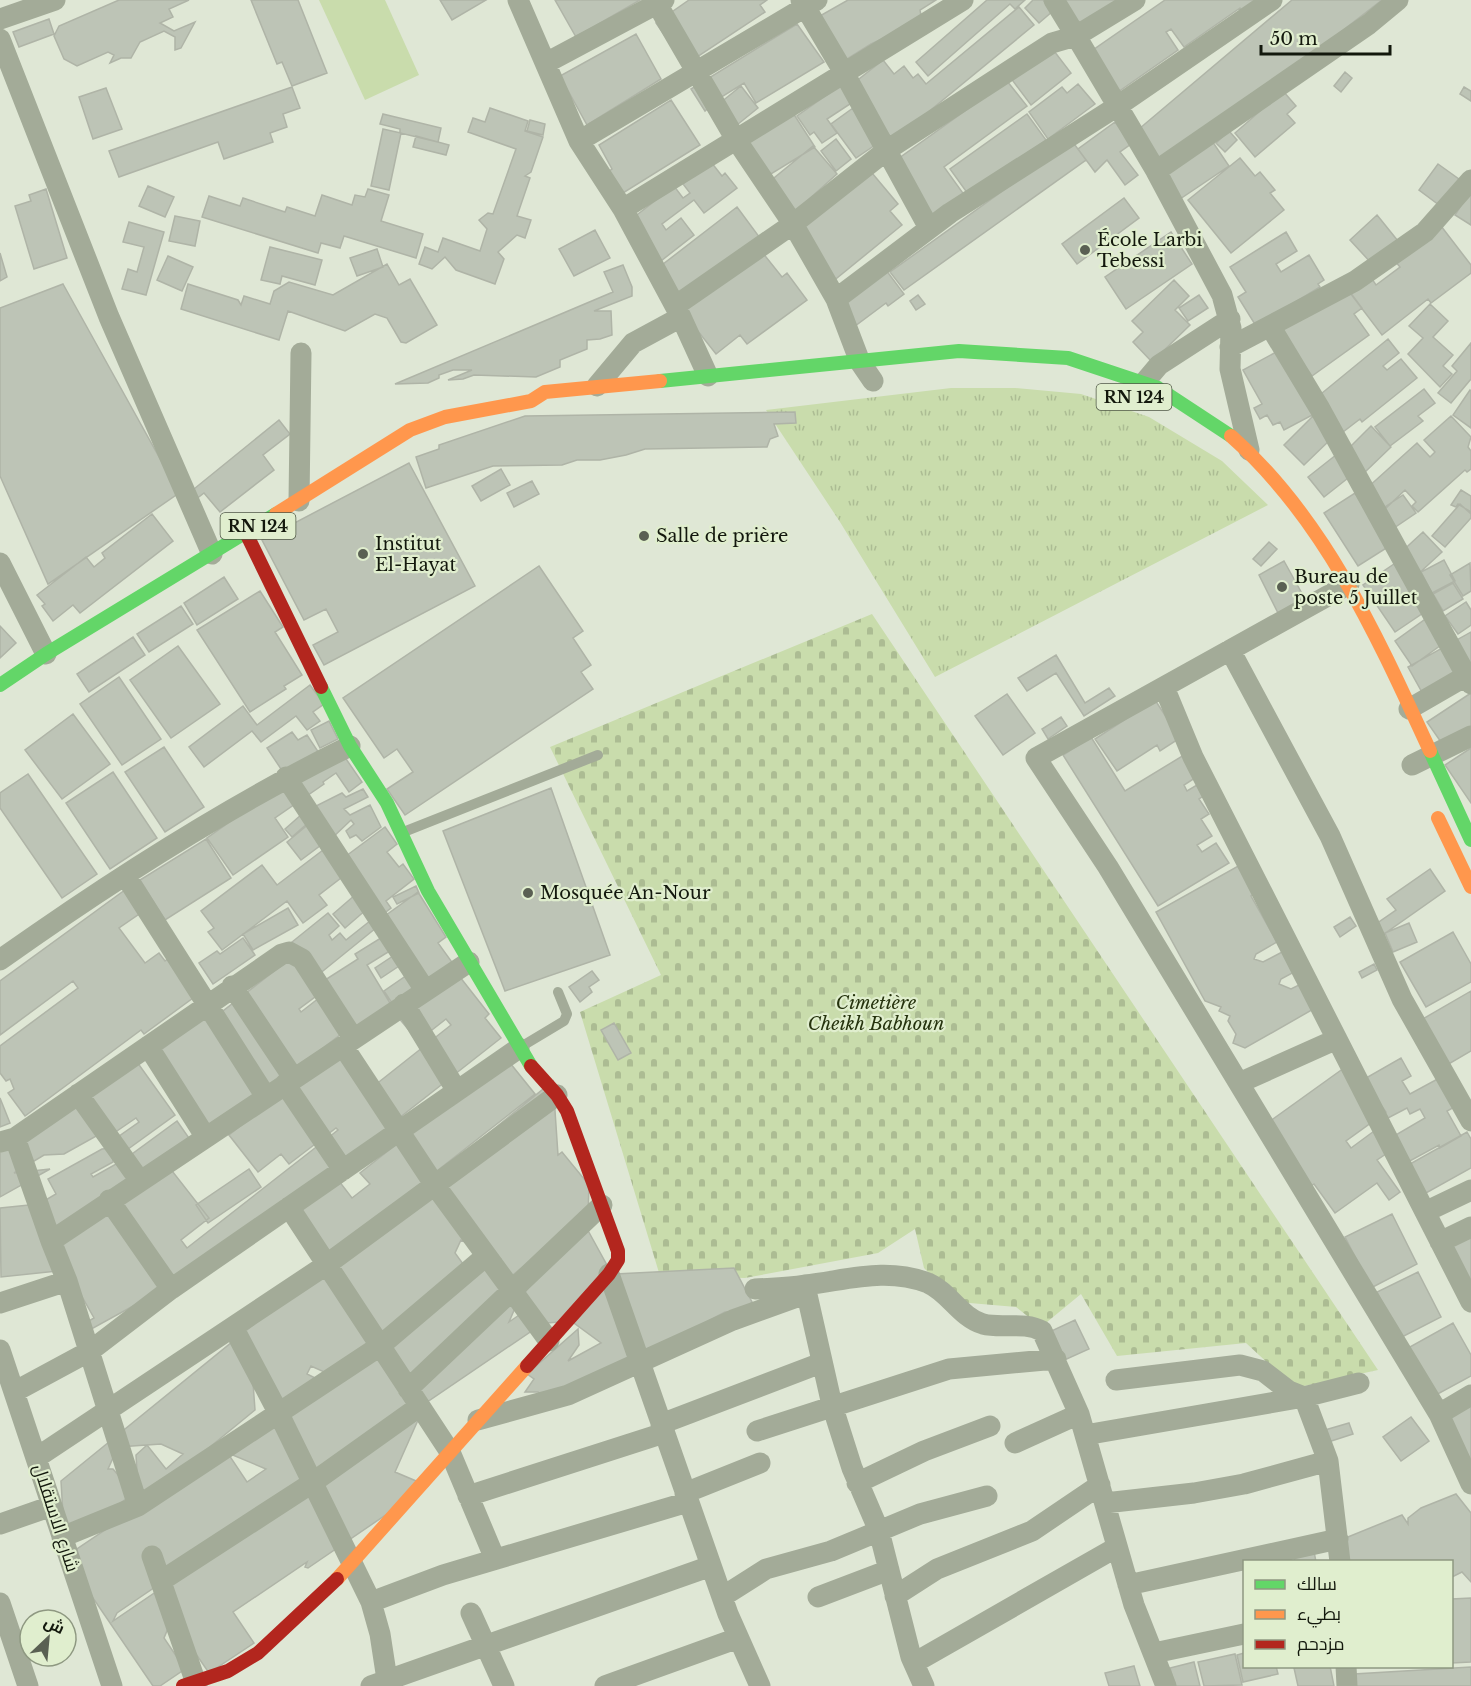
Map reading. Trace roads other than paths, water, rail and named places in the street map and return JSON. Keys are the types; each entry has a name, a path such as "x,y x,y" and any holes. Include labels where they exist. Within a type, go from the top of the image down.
{"main road":[{"name":"RN 124","path":"0,685 46,654 299,501 410,430 445,417 531,401 545,392 708,376 869,376 959,351 1020,351 1080,361 1135,393 1208,418 1249,451 1301,509 1337,593 1409,709 1417,763 1471,840"},
{"name":"RN 124","path":"531,401 544,406 571,404"},
{"path":"192,1685 228,1671 258,1653 324,1593 609,1274 618,1260 618,1251 567,1111 556,1095 540,1079 519,1048 428,891 387,802 350,746 246,533"},
{"path":"1432,806 1471,887"}],"street":[{"path":"0,19 55,0"},
{"path":"518,0 579,141 622,209 678,312 708,376"},
{"path":"622,209 843,71 963,0"},
{"path":"1054,0 1156,171 1222,295 1230,319 1230,369 1249,451"},
{"path":"597,387 633,343 678,312 887,150 1052,43 1076,36 1135,0"},
{"path":"836,298 929,228 1116,106 1272,0"},
{"path":"1156,171 1369,24 1398,0"},
{"path":"546,63 661,2 696,73 735,138 793,224 836,298 869,376"},
{"path":"579,141 696,73 807,2 929,228"},
{"path":"0,39 109,316 212,554"},
{"path":"1230,347 1355,281 1425,231 1471,180"},
{"path":"1135,393 1159,365 1230,319"},
{"path":"1270,326 1320,409 1469,677 1409,709"},
{"path":"299,501 301,353"},
{"path":"0,563 46,654"},
{"path":"1337,593 1036,758 1108,867 1439,1413 1471,1484"},
{"path":"1230,650 1330,836 1402,999 1471,1121"},
{"path":"1164,687 1193,757 1471,1302"},
{"path":"1417,763 1471,735"},
{"path":"0,960 125,875 286,777 350,746"},
{"path":"286,777 425,990"},
{"path":"125,875 266,1097"},
{"path":"138,1506 67,1281 8,1140 282,954 297,954 399,1131 511,1292 549,1341"},
{"path":"51,1241 109,1200 205,1136 211,1135 469,962"},
{"path":"232,986 343,1170"},
{"path":"404,1004 457,1091"},
{"path":"1239,1083 1337,1039"},
{"path":"148,1046 205,1136"},
{"path":"14,1392 90,1351 171,1289 519,1048"},
{"path":"78,1094 140,1181"},
{"path":"36,1458 326,1265 556,1095"},
{"path":"1425,1212 1471,1190"},
{"path":"109,1200 171,1289"},
{"path":"161,1581 312,1483 414,1398 511,1292 602,1205"},
{"path":"289,1207 450,1452 495,1559"},
{"path":"1440,1242 1471,1227"},
{"path":"62,1537 138,1506 380,1346 486,1256"},
{"path":"609,1274 722,1597 760,1686"},
{"path":"478,1420 568,1395 805,1290 885,1274 910,1277 931,1285 970,1318 984,1324 1029,1326 1042,1331 1079,1414 1128,1585 1166,1686"},
{"path":"0,1303 67,1281"},
{"path":"755,1289 805,1290"},
{"path":"805,1290 832,1405 857,1483 879,1531 914,1663 924,1686"},
{"path":"233,1327 278,1412 371,1602 380,1634 382,1685 711,1566"},
{"name":"شارع الاستقلال","path":"0,1350 112,1686"},
{"path":"757,1431 949,1369 1056,1359"},
{"path":"468,1496 662,1429 821,1363"},
{"path":"1116,1380 1240,1365 1263,1371 1289,1390 1304,1396 1328,1461 1340,1560"},
{"path":"1085,1435 1304,1396 1359,1383"},
{"path":"1439,1413 1471,1395"},
{"path":"1015,1443 1079,1414"},
{"path":"857,1483 924,1451 990,1426"},
{"path":"896,1596 937,1569 1032,1531 1102,1494 1194,1493 1244,1484 1328,1461"},
{"path":"371,1602 442,1575 686,1498 760,1463"},
{"path":"722,1597 742,1581 766,1569 831,1551 920,1515 987,1496"},
{"path":"0,1524 52,1506"},
{"path":"1128,1585 1338,1539"},
{"path":"914,1663 1117,1547"},
{"path":"152,1557 192,1685"},
{"path":"818,1597 889,1570"},
{"path":"0,1603 28,1686"},
{"path":"471,1613 504,1686"},
{"path":"1154,1653 1243,1634"},
{"path":"605,1686 738,1638"},
{"path":"1346,1668 1347,1686"}],"lane":[{"path":"401,833 598,755"},
{"path":"519,1048 564,1021 567,1014 558,992"}],"place":[{"name":"École Larbi Tebessi","path":"1085,250"},
{"name":"Salle de prière","path":"644,536"},
{"name":"Institut El-Hayat","path":"363,554"},
{"name":"Bureau de poste 5 Juillet","path":"1282,587"},
{"name":"Mosquée An-Nour","path":"528,893"}],"park label":[{"name":"Cimetière Cheikh Babhoun","path":"876,1013"}]}
